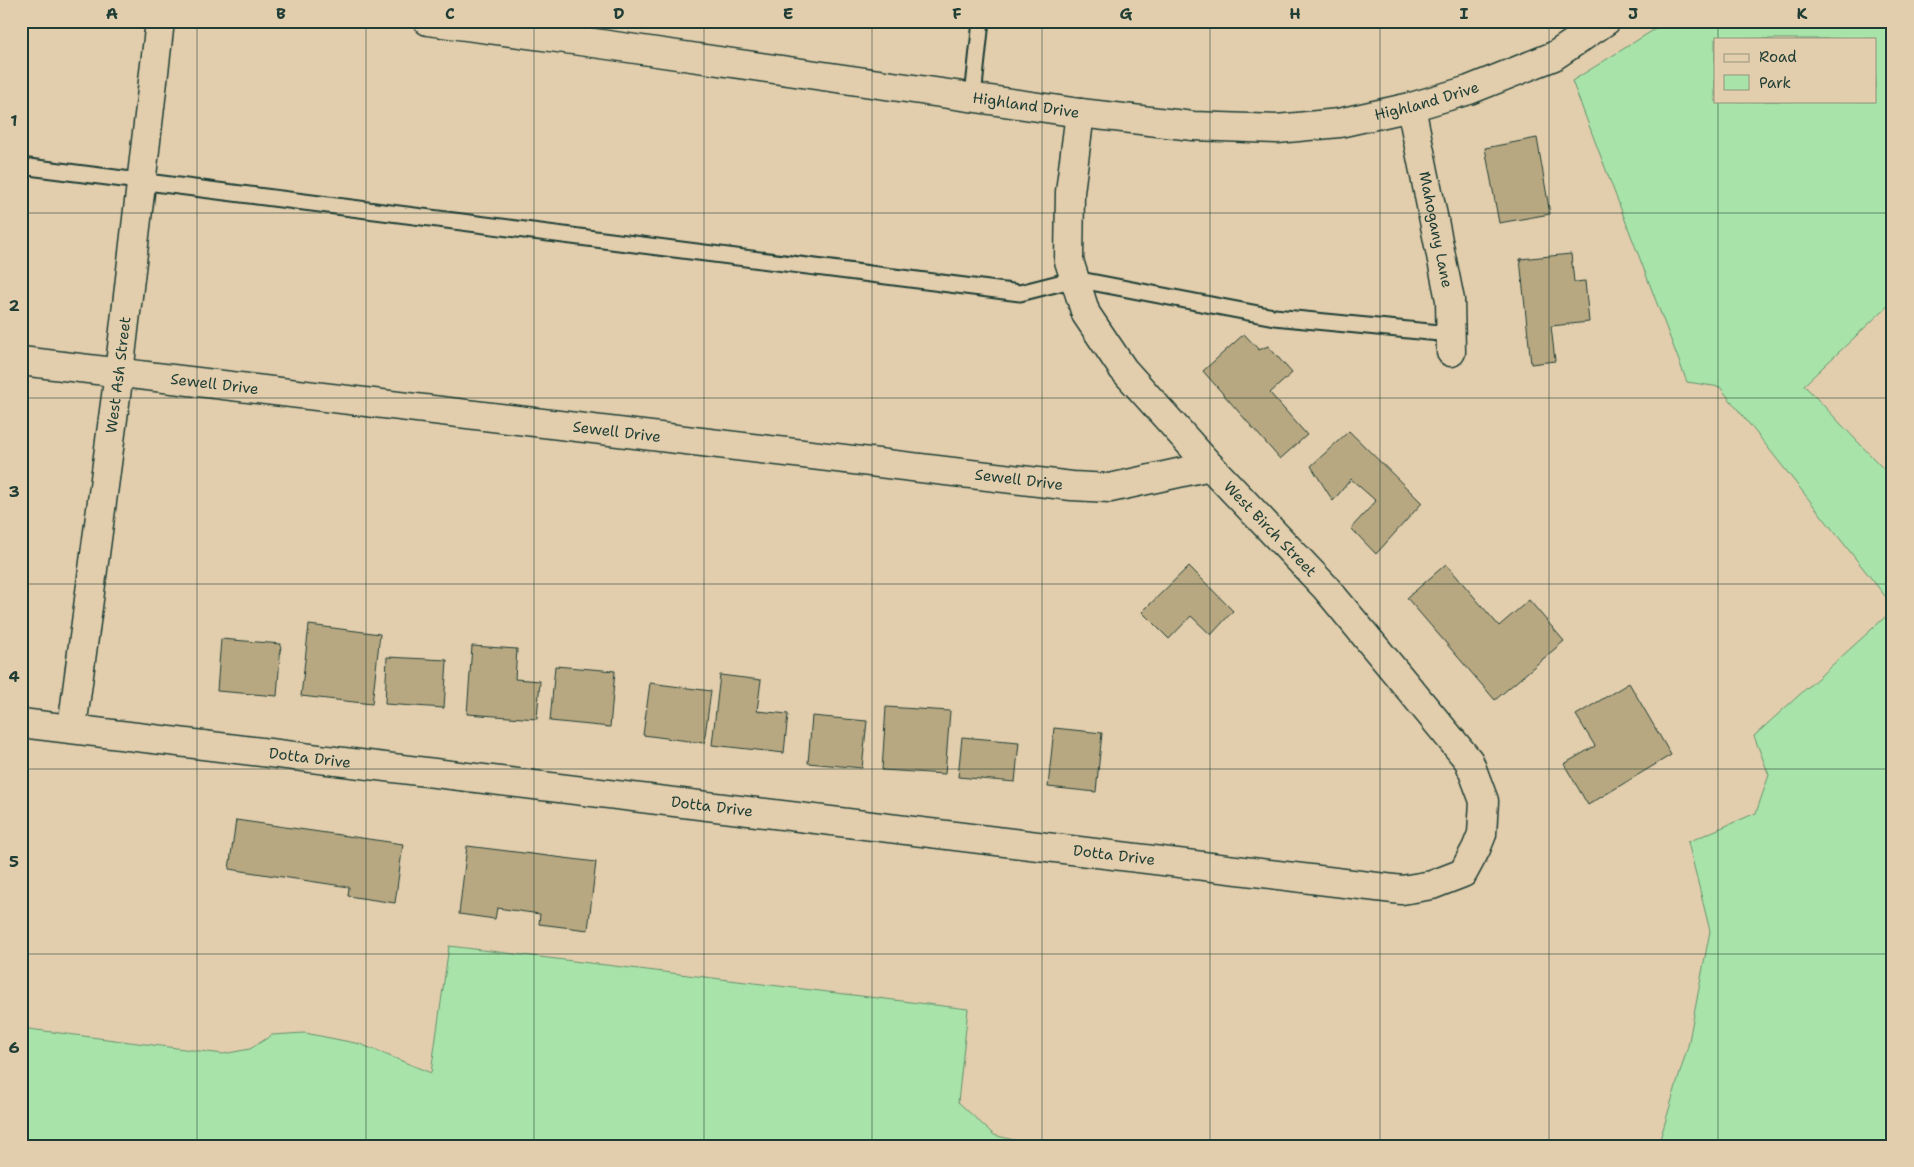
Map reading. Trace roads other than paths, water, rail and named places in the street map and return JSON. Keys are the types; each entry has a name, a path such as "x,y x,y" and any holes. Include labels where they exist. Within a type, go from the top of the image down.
{"street":[{"name":"West Ash Street","path":"72,728 119,373 160,21"},
{"name":"Highland Drive","path":"428,21 574,31 973,98 1080,113 1193,126 1277,129 1339,123 1411,107 1469,90 1554,56 1606,21"},
{"name":"Mahogany Lane","path":"1411,107 1450,300 1450,343"},
{"name":"West Birch Street","path":"1080,113 1070,192 1069,261 1086,314 1123,369 1210,466 1326,588 1469,761 1484,801 1482,834 1476,849 1463,873 1432,885 1402,890"},
{"name":"Sewell Drive","path":"21,361 1072,486 1110,488 1210,466"},
{"name":"Dotta Drive","path":"21,723 1402,890"}],"lane":[{"path":"973,98 982,21"},
{"path":"21,166 1020,293 1075,279 1274,317 1450,343"}]}
